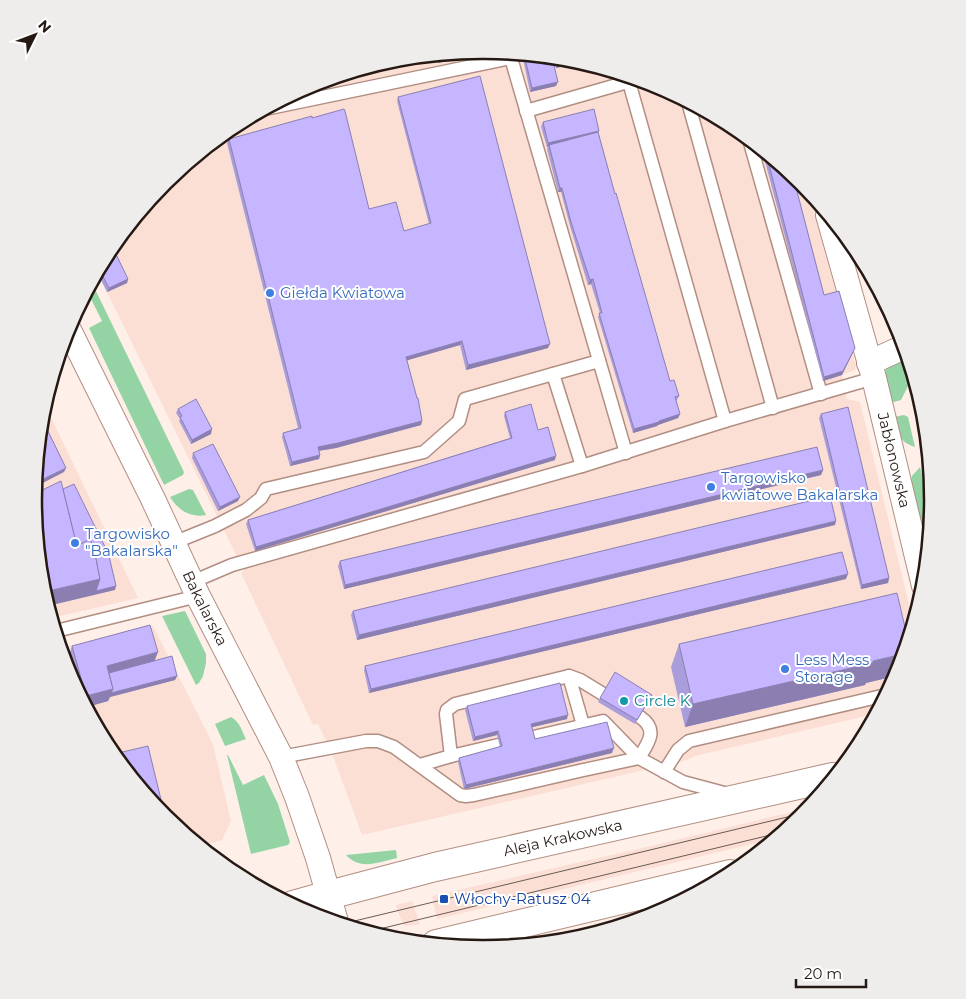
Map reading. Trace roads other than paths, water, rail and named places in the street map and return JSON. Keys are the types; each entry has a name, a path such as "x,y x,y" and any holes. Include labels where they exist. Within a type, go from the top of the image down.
{"main road":[{"name":"Aleja Krakowska","path":"304,902 435,867 823,779"},
{"path":"457,939 705,880"}],"street":[{"name":"Jabłonowska","path":"832,232 872,371 919,564"},
{"name":"Bakalarska","path":"73,339 153,499 195,589 281,757 298,797 334,914"},
{"path":"872,371 898,352"}],"lane":[{"path":"287,104 503,60"},
{"path":"512,60 626,453"},
{"path":"526,110 625,82"},
{"path":"635,86 726,421"},
{"path":"690,111 773,408"},
{"path":"752,151 820,394"},
{"path":"173,543 215,526 246,510 262,498 266,489 424,452 459,421 465,399 599,361"},
{"path":"63,630 195,589 232,565 626,453 726,421 820,394 872,371"},
{"path":"553,374 582,466"},
{"path":"569,676 583,725"},
{"path":"452,756 446,714 451,706 455,704 569,676 580,680 603,694"},
{"path":"664,772 678,750 689,742 876,697"},
{"path":"281,757 366,741 378,741 394,747 460,795 466,796 638,758 650,735 648,725 640,717"},
{"path":"420,765 603,721 638,758 682,782 744,798"}],"tram line":[{"path":"355,921 788,817"},
{"path":"382,928 767,836"}],"place":[{"name":"Giełda Kwiatowa","path":"270,293"},
{"name":"Targowisko kwiatowe Bakalarska","path":"711,487"},
{"name":"Targowisko \"Bakalarska\"","path":"75,543"},
{"name":"Less Mess Storage","path":"785,669"},
{"name":"Circle K","path":"624,701"},
{"name":"Włochy-Ratusz 04","path":"444,899"}]}
